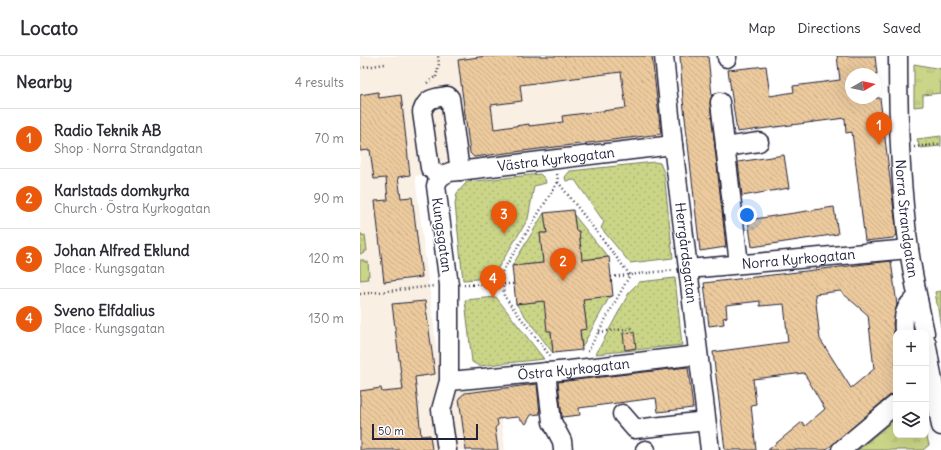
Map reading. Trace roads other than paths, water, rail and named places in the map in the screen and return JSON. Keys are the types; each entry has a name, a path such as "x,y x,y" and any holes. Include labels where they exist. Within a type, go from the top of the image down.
{"street":[{"name":"Herrgårdsgatan","path":"664,56 673,145 710,450"},
{"name":"Norra Strandgatan","path":"898,56 900,149 909,249 924,330"},
{"name":"Kungsgatan","path":"447,450 441,410 448,387 449,285 436,186 440,177 430,168 422,112 424,105 428,100 448,96 450,98 460,171"},
{"path":"720,102 738,264"},
{"path":"725,147 759,142"},
{"name":"Västra Kyrkogatan","path":"440,177 450,172 673,145"},
{"name":"Norra Kyrkogatan","path":"688,269 909,249"},
{"path":"904,330 904,319 907,308 911,302 918,299"},
{"name":"Östra Kyrkogatan","path":"448,387 548,364 698,355"},
{"path":"929,358 941,426"},
{"path":"548,364 552,422 562,441 563,450"},
{"path":"841,450 893,407"},
{"path":"622,414 635,428 706,421"}],"place":[{"name":"Radio Teknik AB","path":"879,145"},
{"name":"Johan Alfred Eklund","path":"504,234"},
{"name":"Karlstads domkyrka","path":"563,281"},
{"name":"Sveno Elfdalius","path":"493,298"}]}
